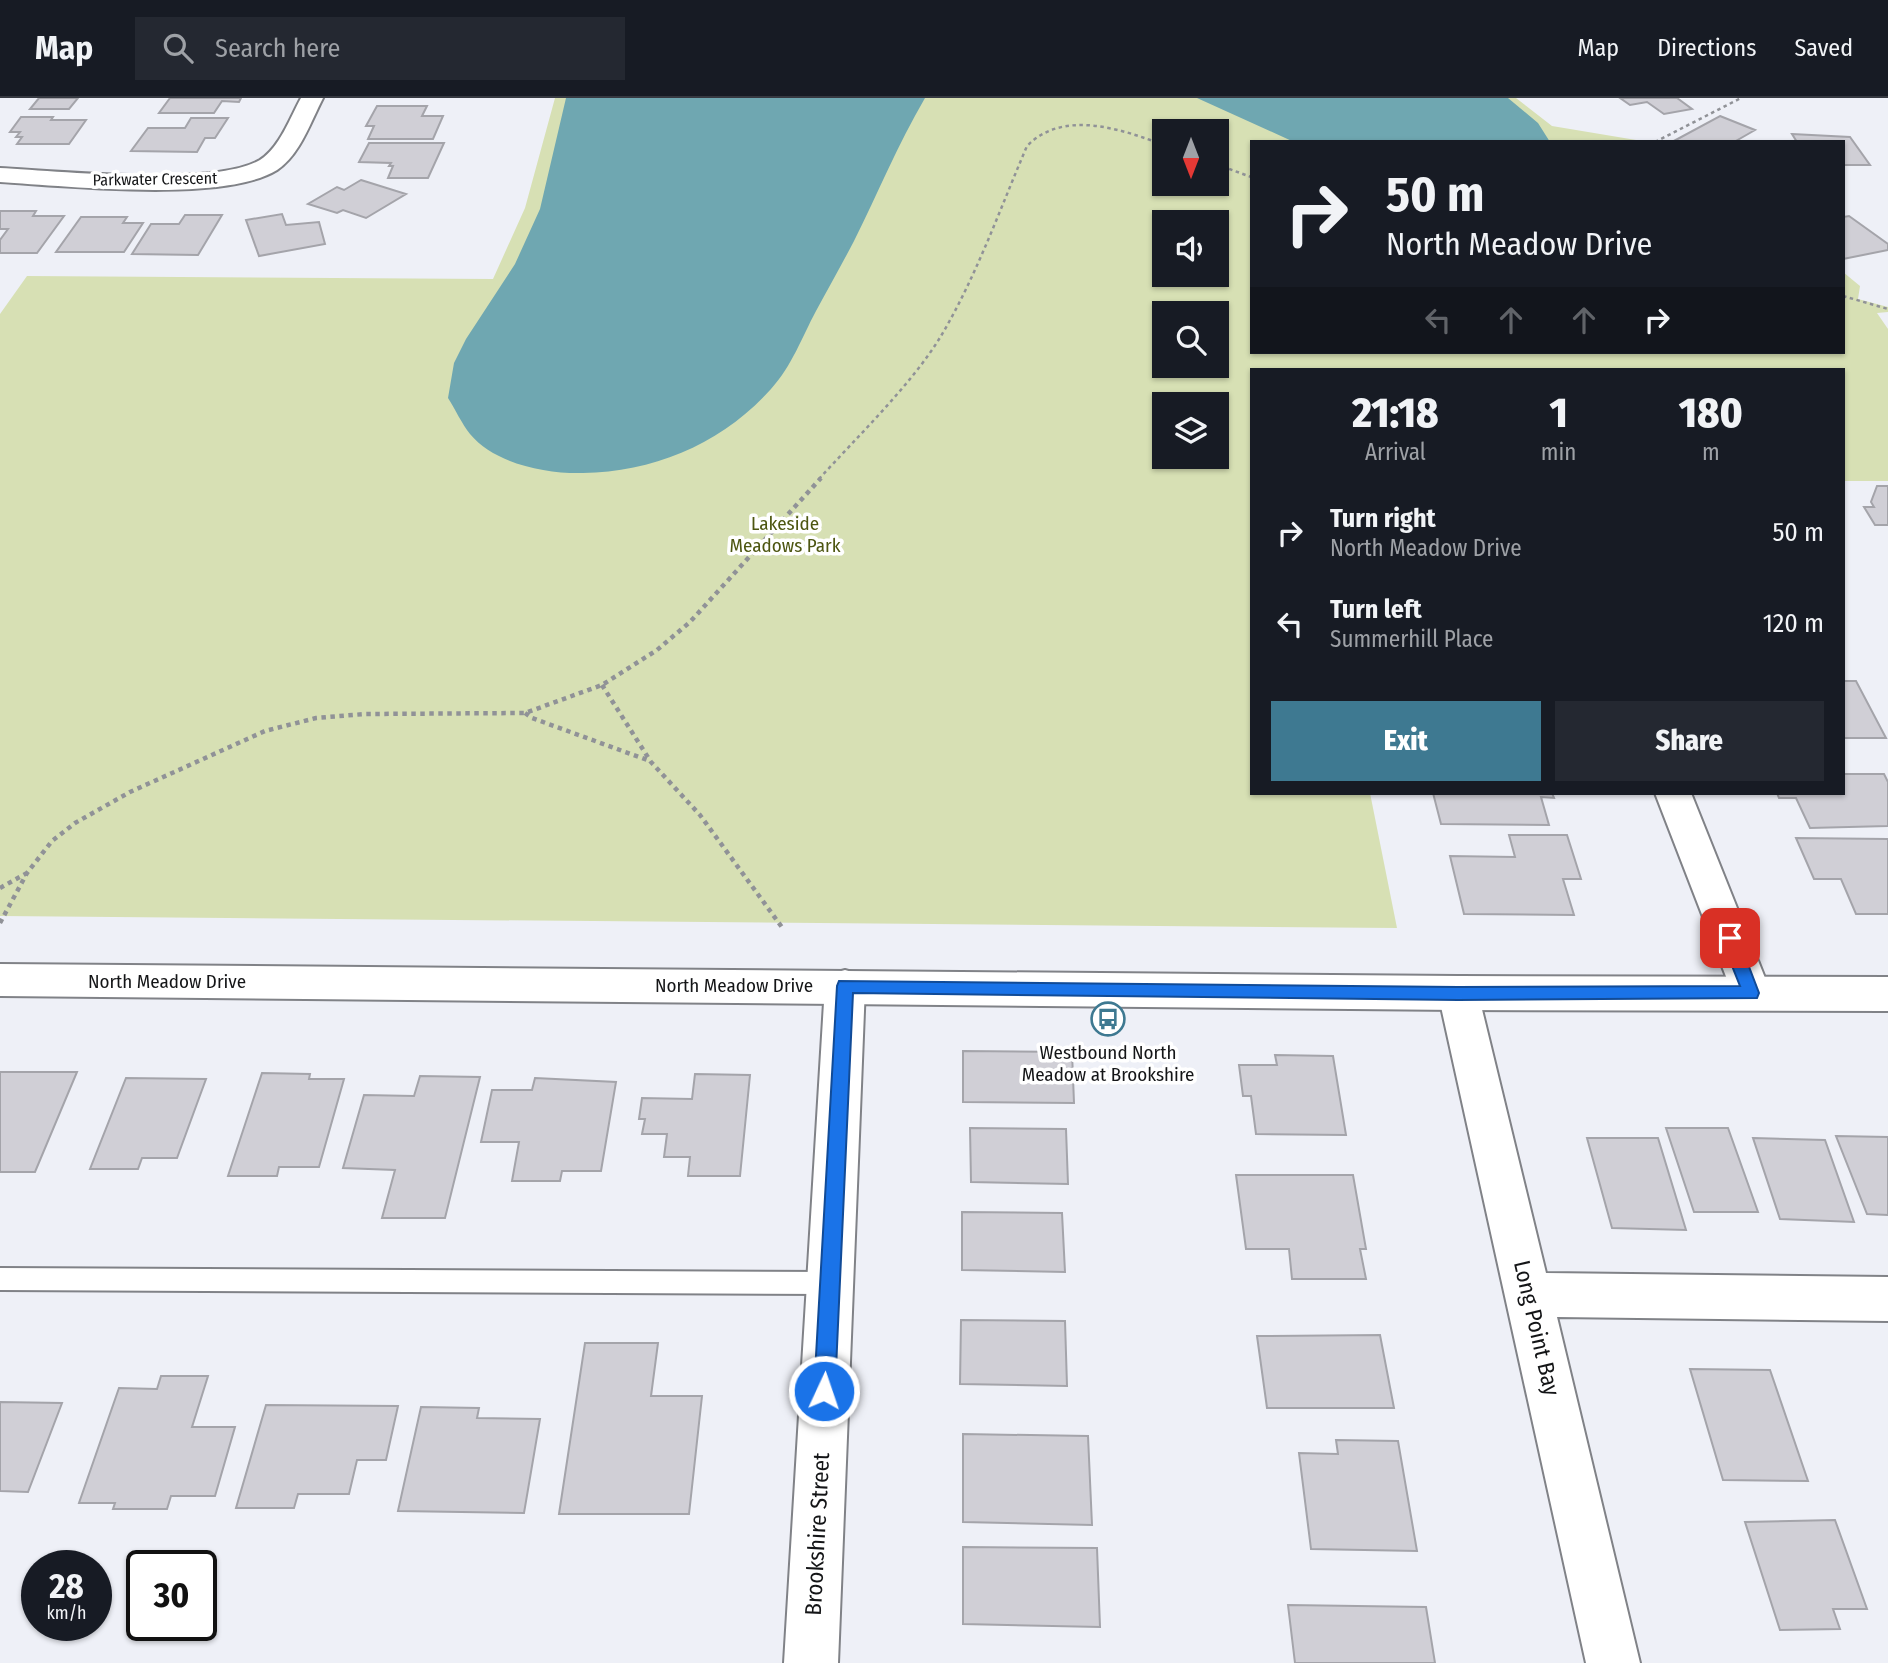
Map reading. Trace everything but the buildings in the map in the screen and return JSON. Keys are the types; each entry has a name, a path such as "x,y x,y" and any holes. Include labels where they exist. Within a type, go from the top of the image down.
{"street":[{"name":"Parkwater Crescent","path":"0,175 76,180 189,181 246,175 269,165 282,150 312,98"},
{"path":"1674,795 1751,993"},
{"name":"North Meadow Drive","path":"0,980 1458,993 1888,994"},
{"name":"Brookshire Street","path":"811,1663 845,986"},
{"name":"Long Point Bay","path":"1458,993 1613,1663"},
{"path":"1530,1295 1888,1299"}],"lane":[{"path":"0,1279 830,1283"}],"path":[{"path":"1659,140 1741,98"},
{"path":"0,923 27,873 52,841 75,823 130,792 265,731 316,718 365,714 525,713 601,685 657,650 691,622 912,374 939,339 957,307 1027,146 1043,132 1090,126 1115,129 1152,141"},
{"path":"1229,169 1250,177"},
{"path":"1845,297 1888,309"},
{"path":"601,685 651,762 700,815 784,930"},
{"path":"525,713 532,718 651,762"},
{"path":"0,888 27,873"}],"green space":[{"name":"Lakeside Meadows Park","path":"555,98 1516,98 1552,126 1636,140 1250,140 1250,354 1845,354 1845,274 1860,286 1858,299 1888,307 1888,312 1877,313 1888,329 1888,481 1845,481 1845,368 1250,368 1250,795 1370,795 1397,928 0,916 0,314 27,276 493,279 525,208"}],"water":[{"path":"566,98 925,98 796,351 771,389 732,425 686,451 636,467 610,471 553,472 507,460 493,453 470,434 448,398 454,363 466,339 515,264 540,209"},
{"path":"1197,98 1508,98 1538,123 1549,140 1290,140"}],"place":[{"name":"Westbound North Meadow at Brookshire","path":"1108,1019"}],"route":[{"path":"824,1391 845,986 1458,993 1751,993 1730,938"}]}
